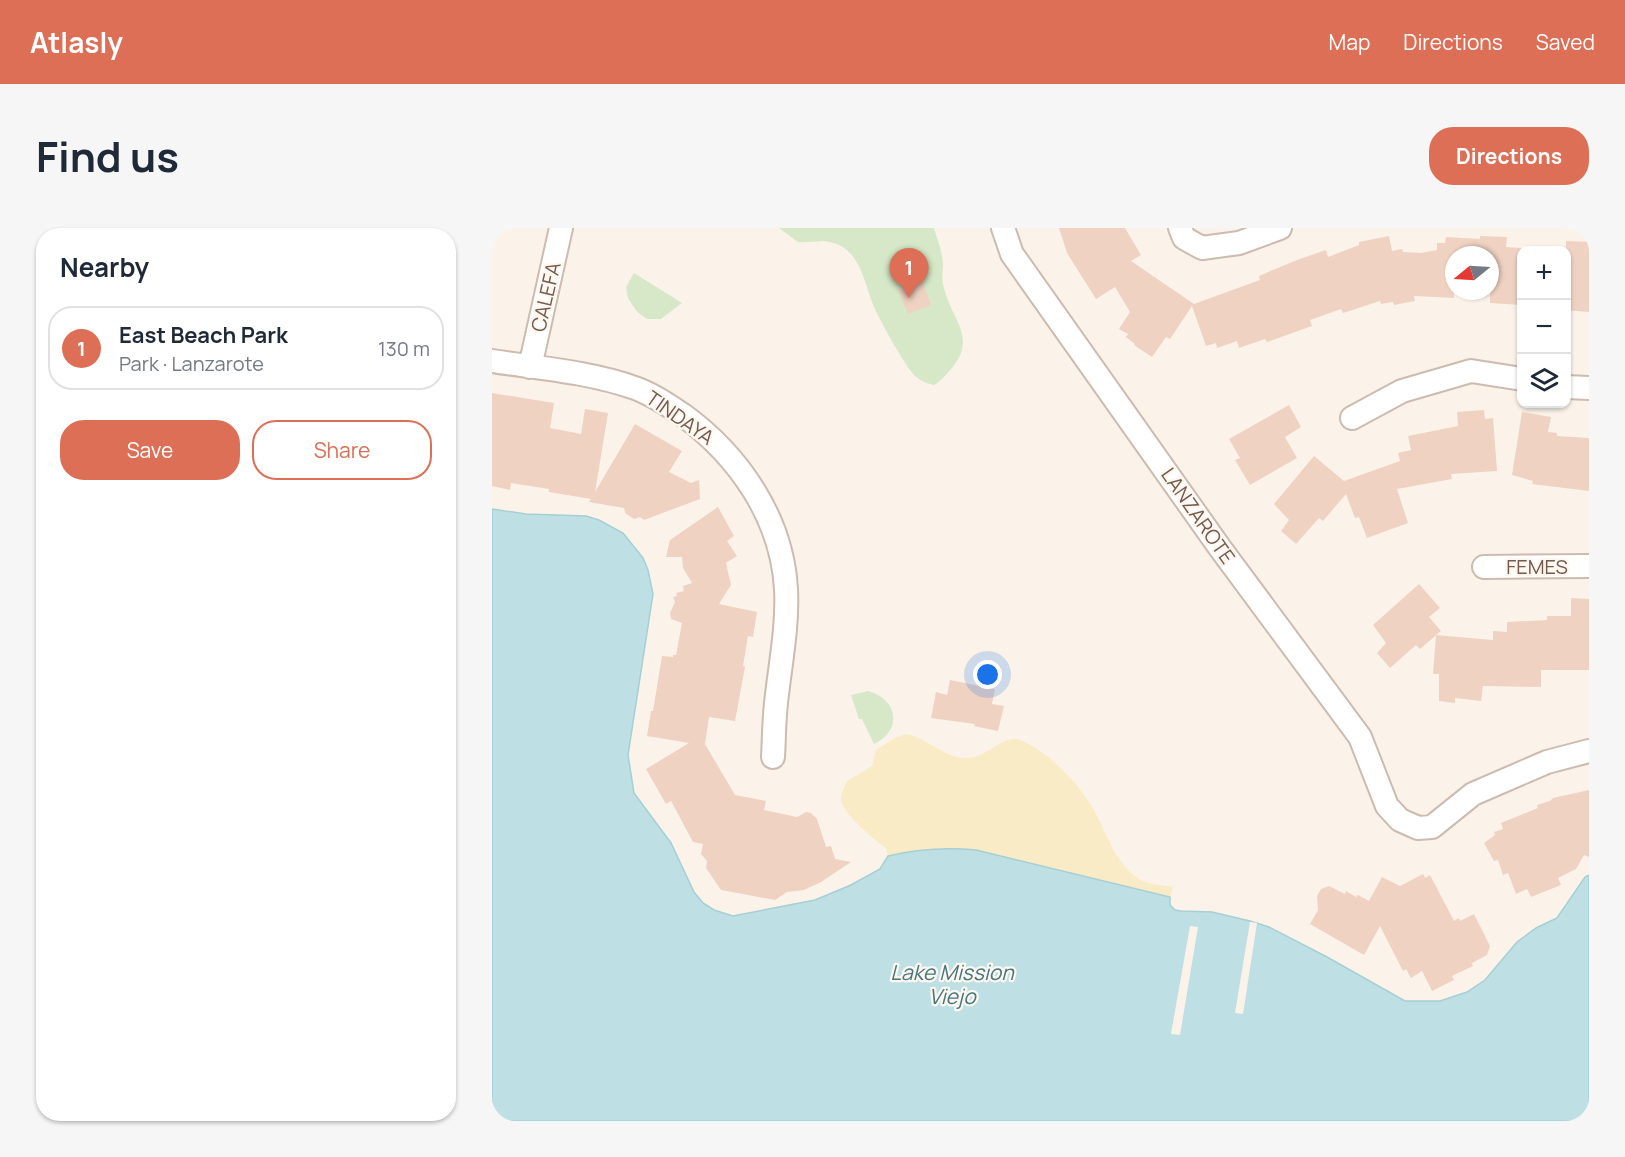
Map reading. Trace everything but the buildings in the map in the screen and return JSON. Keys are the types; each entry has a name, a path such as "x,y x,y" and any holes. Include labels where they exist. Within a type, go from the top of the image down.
{"street":[{"name":"CALEFA","path":"530,367 561,228"},
{"name":"LANZAROTE","path":"1003,228 1012,254 1220,548 1360,737 1388,806 1400,820 1418,828 1432,827 1473,794 1547,762 1589,751"},
{"path":"1180,228 1184,238 1203,248 1239,243 1280,228"},
{"name":"TINDAYA","path":"492,361 598,378 637,389 669,406 706,432 733,459 758,496 774,531 783,560 786,591 773,757"},
{"path":"1352,418 1402,391 1471,371 1517,378"},
{"path":"1571,387 1589,388"},
{"name":"FEMES","path":"1484,567 1589,566"}],"green space":[{"path":"779,228 934,228 942,256 943,285 963,338 959,358 951,369 934,385 916,377 892,342 874,307 861,270 850,253 843,247 830,242 798,242"},
{"path":"634,273 682,303 661,319 647,319 637,312 628,298 626,287"},
{"path":"868,691 886,701 893,715 890,731 874,744 862,719 859,719 851,695"}],"sand":[{"path":"906,734 915,736 947,753 964,758 980,755 1003,742 1014,739 1043,753 1063,770 1081,791 1125,867 1145,882 1173,887 1170,897 976,850 932,849 888,856 886,848 867,833 846,811 842,805 841,796 847,781 872,766 876,750"}],"water":[{"name":"Lake Mission Viejo","path":"492,509 526,514 586,516 599,520 623,533 643,558 653,594 628,755 634,793 671,843 694,892 703,903 714,910 733,916 815,900 851,885 880,869 888,856 932,849 976,850 1170,897 1170,905 1175,910 1212,912 1269,927 1405,1001 1440,1001 1467,992 1485,980 1517,942 1536,928 1557,918 1585,877 1589,875 1589,1121 492,1121"}],"pier":[{"path":"1250,922 1257,923 1243,1014 1235,1013"},
{"path":"1190,926 1198,927 1180,1035 1171,1034"}],"place":[{"name":"East Beach Park","path":"909,298"}]}
